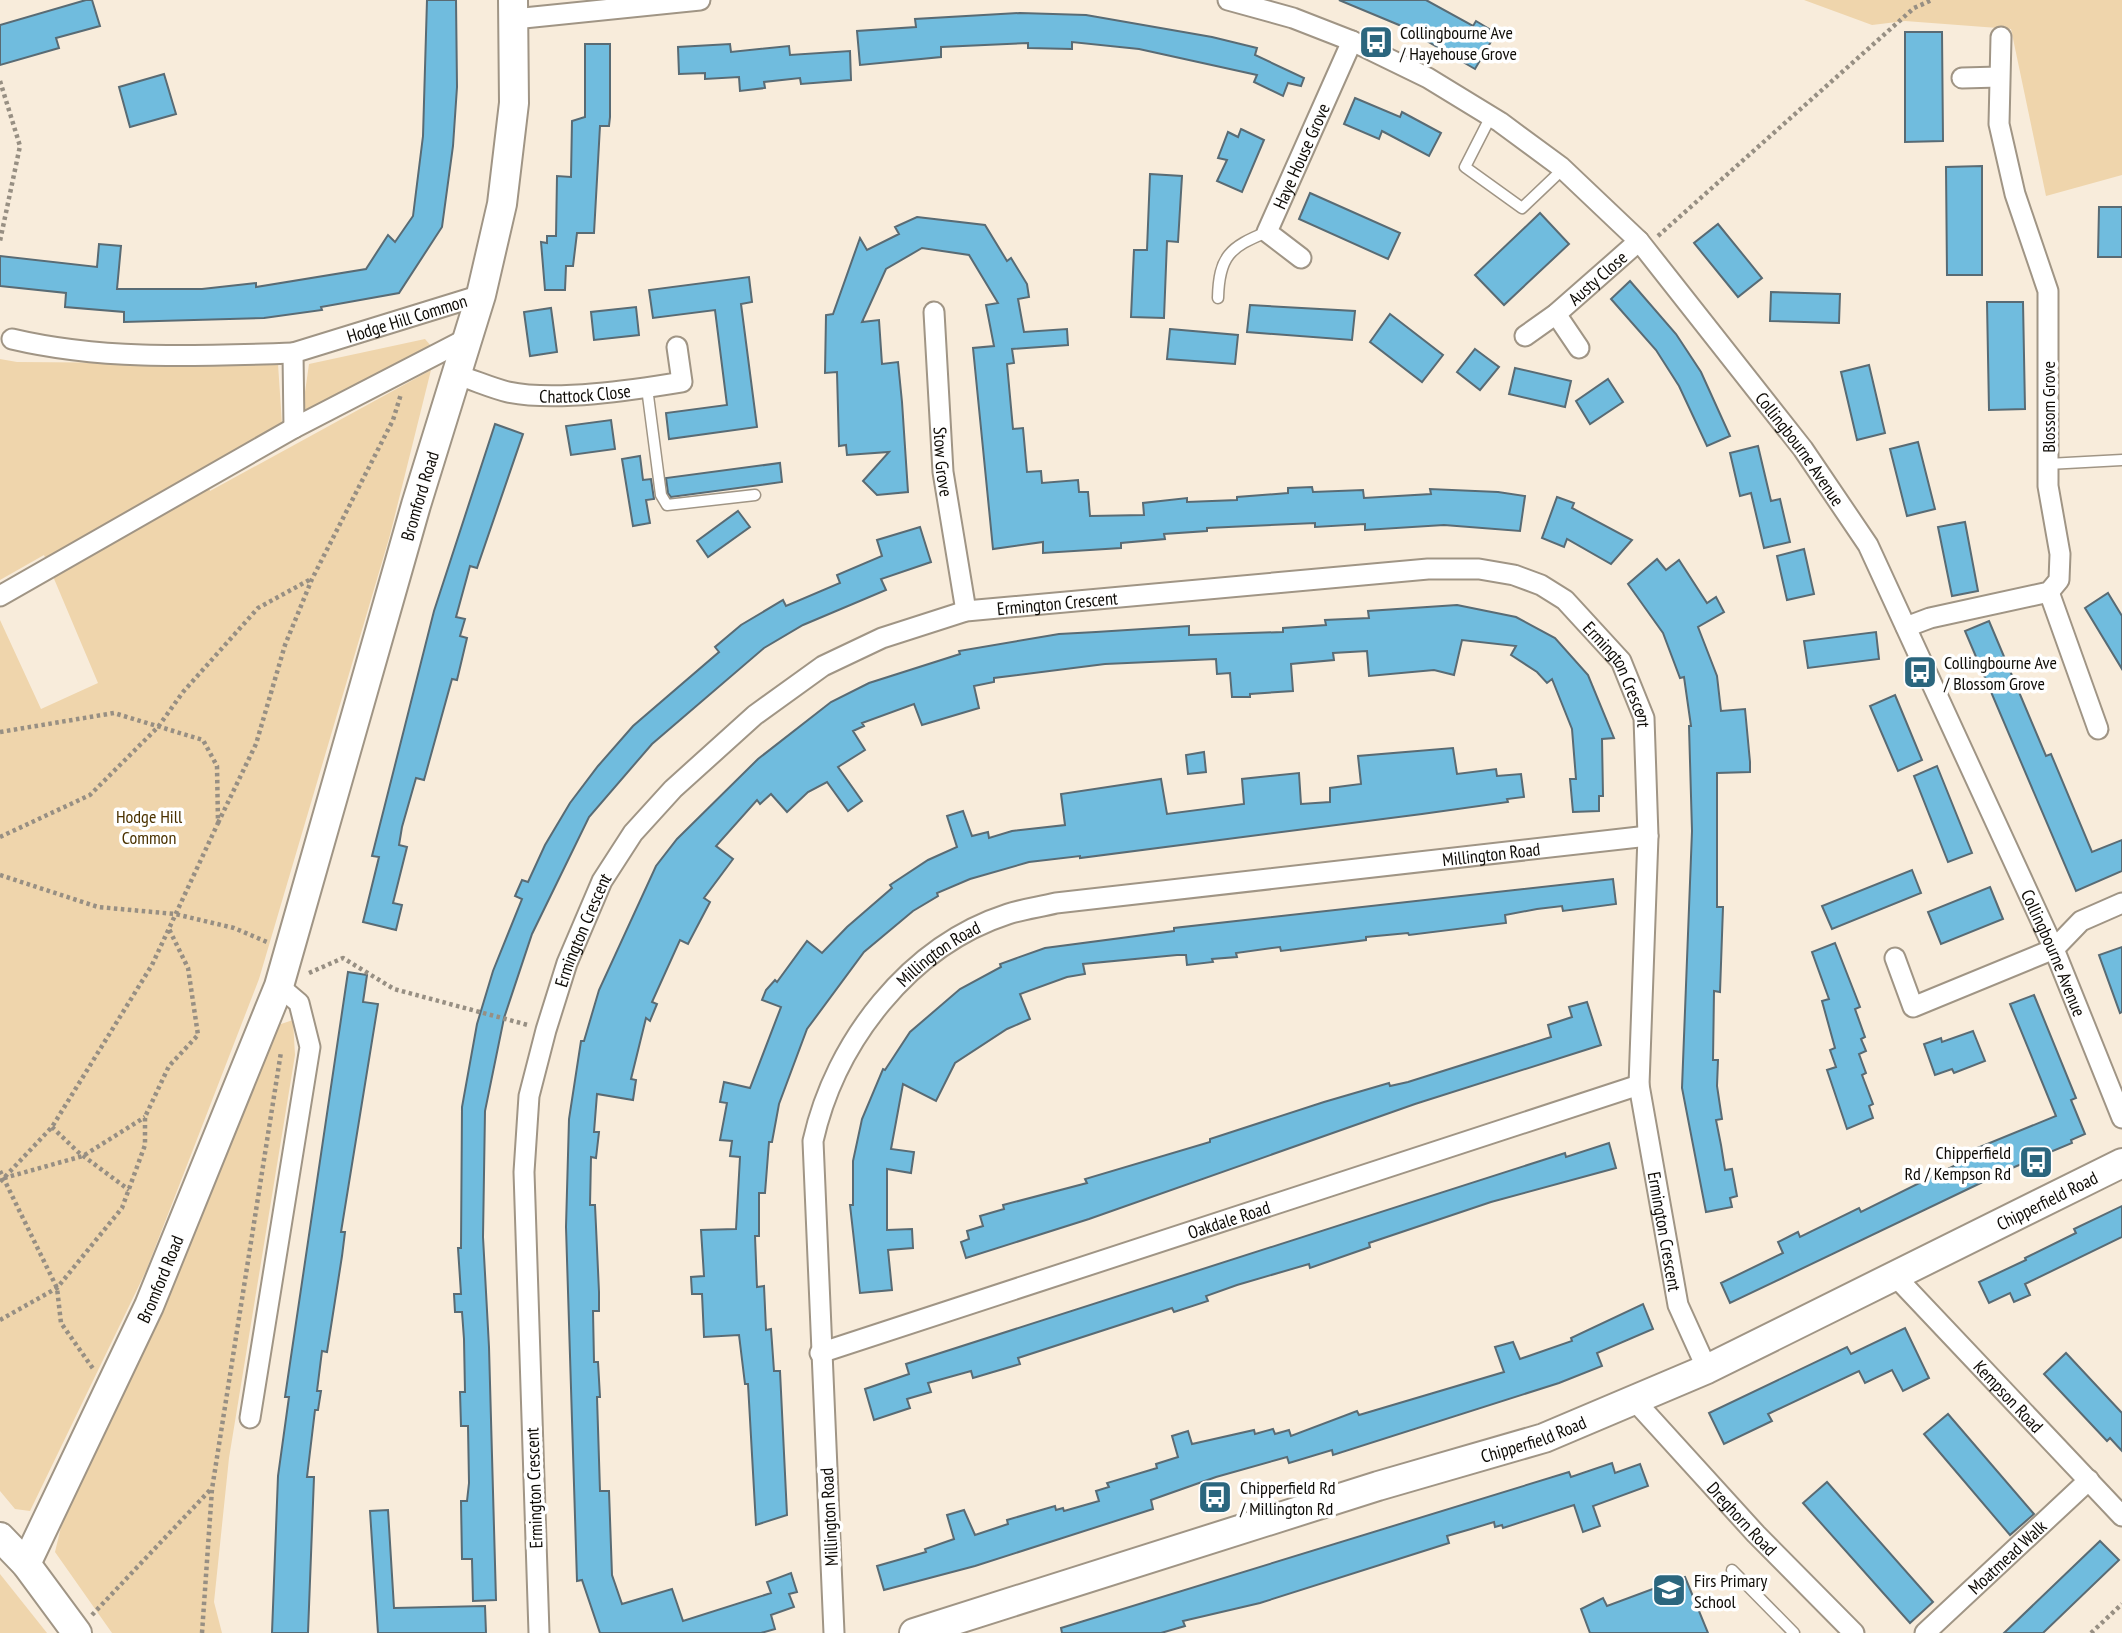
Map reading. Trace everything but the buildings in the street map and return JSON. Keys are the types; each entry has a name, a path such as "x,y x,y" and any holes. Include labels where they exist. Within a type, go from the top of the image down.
{"street":[{"path":"514,10 700,0"},
{"name":"Collingbourne Avenue","path":"1228,0 1293,18 1352,41 1428,78 1491,116 1563,169 1642,245 1803,449 1868,545 2054,948 2122,1118"},
{"name":"Bromford Road","path":"26,1564 149,1306 279,986 290,951 416,505 481,295 502,204 514,103 514,10"},
{"name":"Blossom Grove","path":"2001,37 2001,136 2015,194 2048,291 2048,486 2060,554 2059,580 2049,593"},
{"name":"Haye House Grove","path":"1268,232 1352,41"},
{"path":"1962,78 1999,77"},
{"path":"1268,232 1301,258"},
{"name":"Austy Close","path":"1525,336 1642,245"},
{"name":"Hodge Hill Common","path":"6,340 52,349 149,357 293,353 481,295"},
{"name":"Stow Grove","path":"934,312 943,472 966,611"},
{"name":"Austy Close","path":"1556,314 1579,348"},
{"name":"Hodge Hill Common","path":"0,596 294,428 468,338"},
{"name":"Chattock Close","path":"457,375 508,392 526,394 647,388 682,382 677,346"},
{"path":"293,353 294,428"},
{"name":"Ermington Crescent","path":"539,1633 524,1172 529,1096 567,963 602,881 633,833 673,789 755,715 823,666 882,638 966,611 1428,569 1479,569 1514,575 1541,585 1565,600 1621,661 1644,718 1648,836 1639,1085 1678,1305 1707,1369"},
{"path":"1906,627 1930,618 2049,593 2098,729"},
{"name":"Millington Road","path":"834,1633 812,1177 813,1141 821,1105 846,1049 881,1002 942,948 1007,914 1056,903 1648,836"},
{"path":"1895,958 1913,1007 2054,948 2081,921 2122,903"},
{"path":"250,1418 310,1047 299,1003 279,986"},
{"name":"Oakdale Road","path":"820,1353 1639,1085"},
{"name":"Chipperfield Road","path":"914,1633 1378,1486 1544,1438 1707,1369 2122,1163"},
{"name":"Kempson Road","path":"1896,1277 2122,1516"},
{"name":"Dreghorn Road","path":"1634,1401 1756,1534 1853,1633"},
{"name":"Moatmead Walk","path":"1925,1633 2089,1480"},
{"path":"0,1537 85,1623"}],"lane":[{"path":"1491,116 1465,167 1522,208 1563,169"},
{"path":"1218,299 1221,267 1227,255 1241,243 1268,232"},
{"path":"647,388 662,495 667,505 755,495"},
{"path":"2048,464 2122,460"},
{"path":"1732,1570 1794,1633"}],"path":[{"path":"1642,245 1914,8 1933,0"},
{"path":"0,81 20,146 0,241"},
{"path":"2,1180 52,1127 152,965 256,744 285,645 312,579 393,419 410,368"},
{"path":"0,837 90,794 158,727 183,692 258,608 312,579"},
{"path":"0,732 114,713 203,740 217,766 218,823"},
{"path":"0,875 98,907 176,914 234,928 290,951"},
{"path":"0,1320 57,1288 122,1208 145,1145 145,1117 169,1066 198,1035 188,968 169,929"},
{"path":"2,1180 83,1156 145,1117"},
{"path":"52,1127 83,1156 129,1190"},
{"path":"0,1171 2,1180 57,1288 61,1323 109,1391"},
{"path":"85,1623 212,1489"},
{"path":"2091,1633 2122,1604"}],"green space":[{"path":"1804,0 2122,0 2122,175 2046,196 2011,29 1905,21 1872,25"},
{"path":"425,339 431,346 429,352 302,413 309,364"},
{"name":"Hodge Hill Common","path":"0,359 17,362 278,364 282,424 204,472 210,491 431,370 390,535 259,979 146,1271 30,1511 15,1509 0,1491 0,620 41,709 98,683 44,555 0,580"},
{"path":"293,1020 295,1055 229,1458 214,1602 222,1633 112,1633 55,1552 61,1527 169,1285 272,1027"},
{"path":"0,1574 47,1633 0,1633"}],"place":[{"name":"Collingbourne Ave / Hayehouse Grove","path":"1376,42"},
{"name":"Collingbourne Ave / Blossom Grove","path":"1920,672"},
{"name":"Chipperfield Rd / Kempson Rd","path":"2036,1162"},
{"name":"Chipperfield Rd / Millington Rd","path":"1215,1497"},
{"name":"Firs Primary School","path":"1669,1590"}]}
